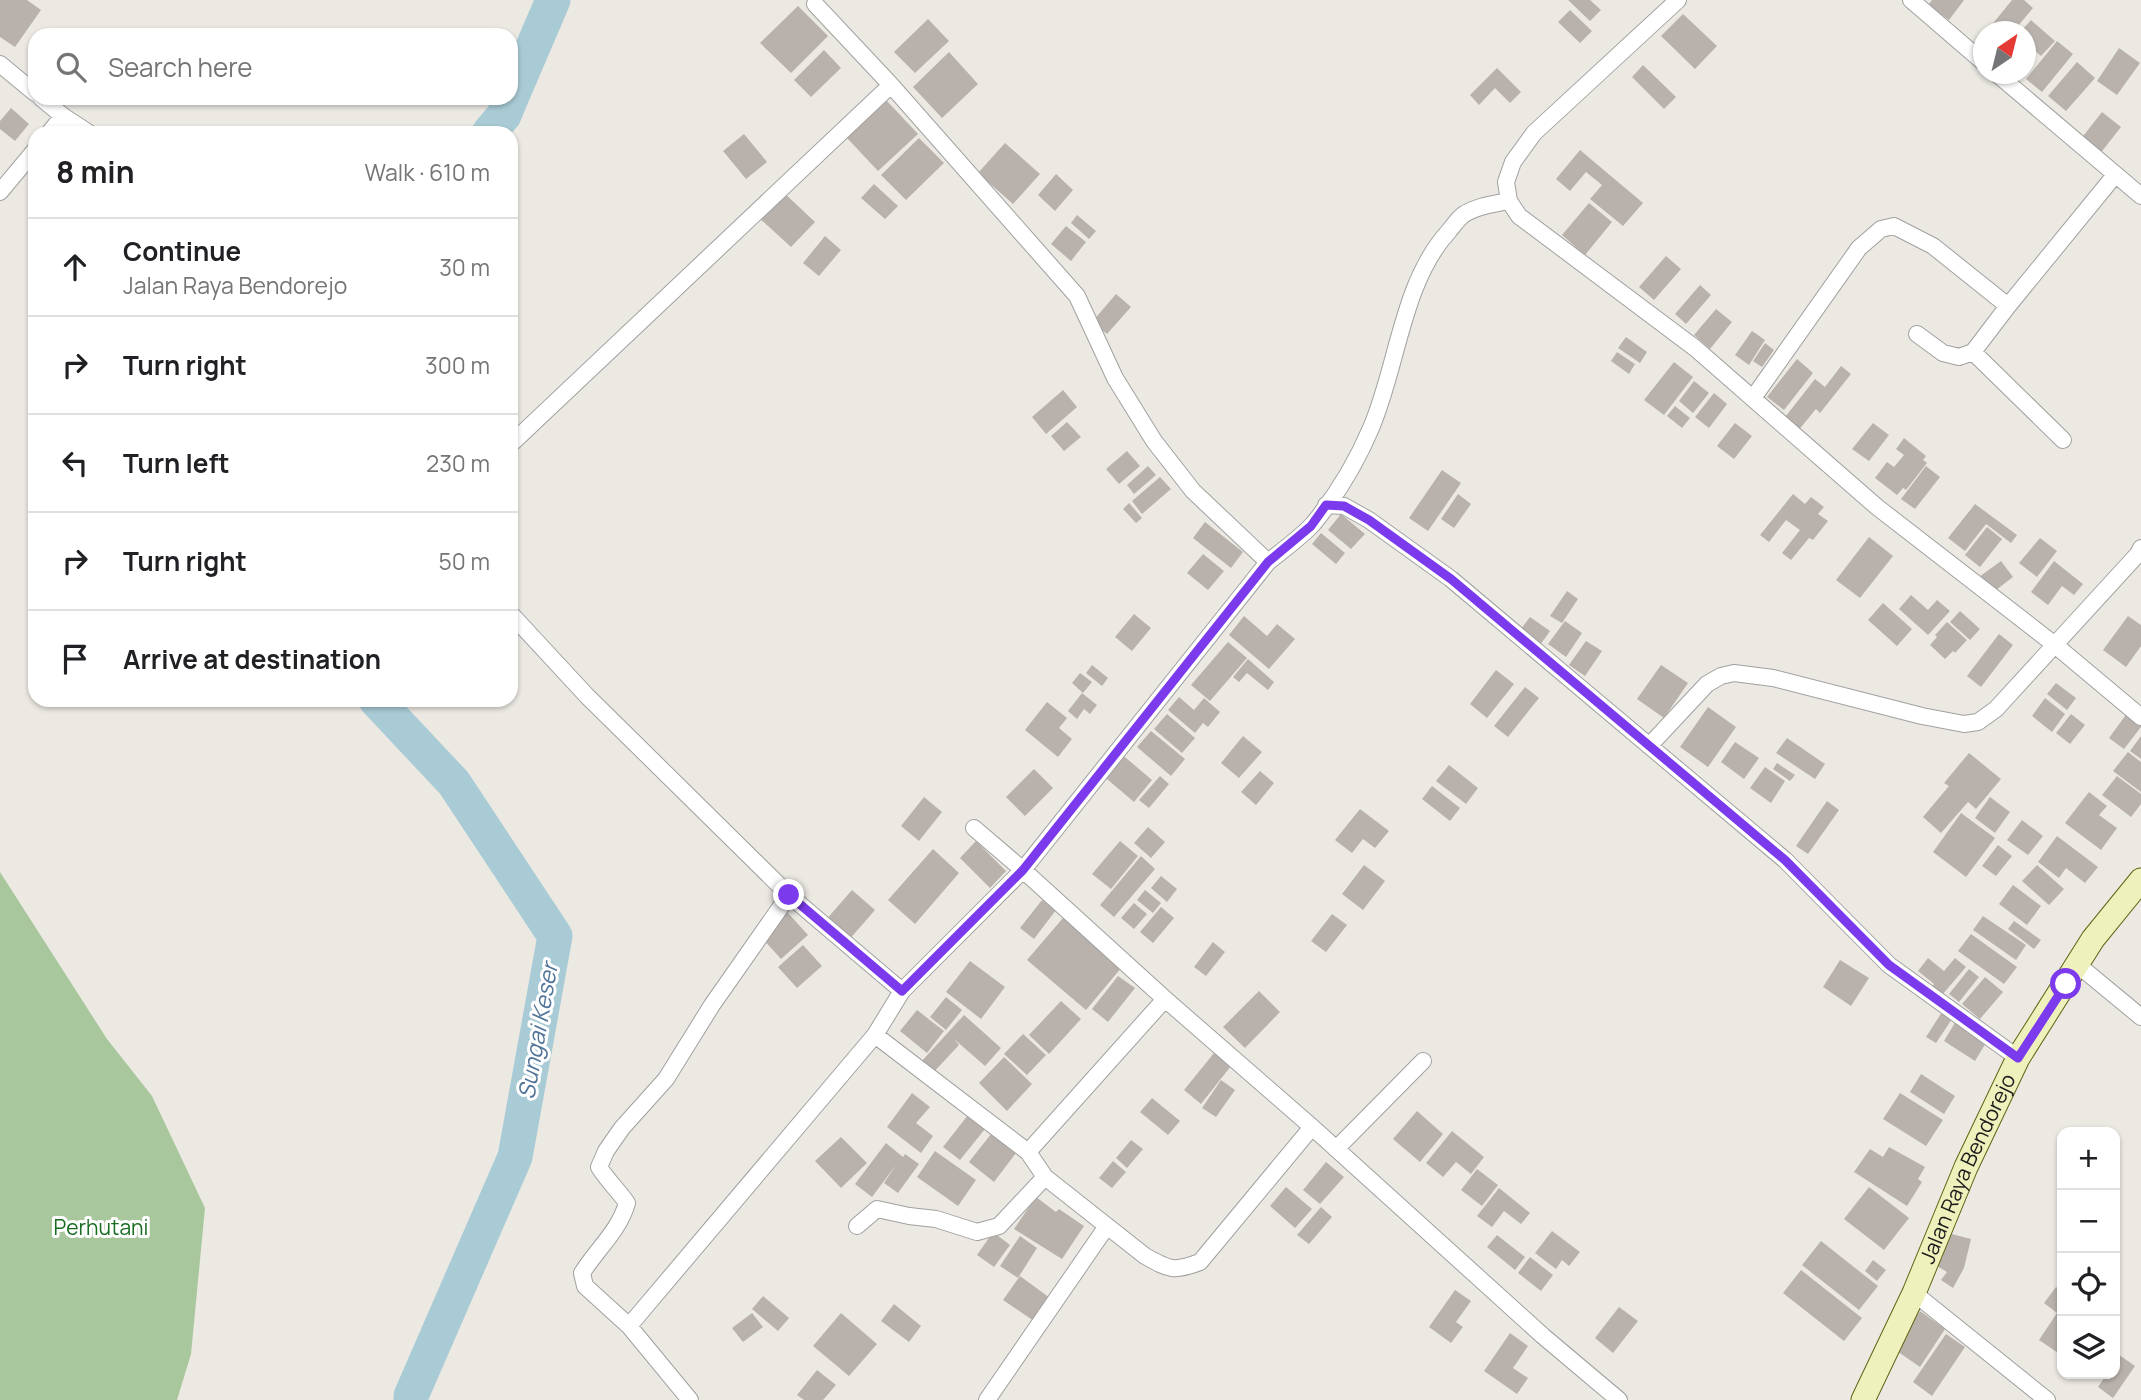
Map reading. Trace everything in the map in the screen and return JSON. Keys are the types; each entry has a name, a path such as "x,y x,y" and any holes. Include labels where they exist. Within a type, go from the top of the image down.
{"main road":[{"name":"Jalan Raya Bendorejo","path":"1863,1400 1914,1293 1966,1167 2018,1058 2093,939 2141,880"}],"street":[{"path":"1678,0 1534,133 1513,162 1506,182 1509,201 1519,216 1695,348 1877,507 2055,645 2141,717"},
{"path":"1911,0 1973,53"},
{"path":"815,4 891,85 1077,296 1115,377 1154,441 1194,491 1268,562"},
{"path":"0,64 28,87"},
{"path":"2009,84 2141,196"},
{"path":"518,437 891,85"},
{"path":"50,105 78,126"},
{"path":"55,126 63,116"},
{"path":"0,191 28,158"},
{"path":"1917,334 1943,353 1959,357 1973,352 2115,175"},
{"path":"629,1326 875,1035 902,991 1023,870 1268,562 1311,526 1355,459 1371,428 1424,265 1438,243 1464,215 1485,205 1509,201"},
{"path":"1752,398 1859,248 1881,229 1894,226 1933,246 2008,306"},
{"path":"1973,352 2063,440"},
{"path":"1326,505 1344,506 1369,520 1451,579 1785,860 1889,965 2018,1058"},
{"path":"1649,746 1707,684 1721,676 1734,673 1773,678 1922,716 1964,724 1978,722 1996,709 2141,548"},
{"path":"518,622 587,696 789,895 902,991"},
{"path":"974,828 1543,1336 1619,1400"},
{"path":"690,1400 629,1326 585,1286 582,1273 594,1254 613,1233 623,1217 627,1203 599,1167 622,1128 666,1079 712,1005 789,895"},
{"path":"2078,965 2141,1017"},
{"path":"1028,1152 1165,999"},
{"path":"875,1035 1028,1152 1045,1177 1145,1256 1163,1266 1180,1270 1200,1262 1312,1127"},
{"path":"1336,1149 1423,1061"},
{"path":"857,1226 877,1209 936,1219 977,1231 999,1226 1045,1177"},
{"path":"987,1400 1107,1226"},
{"path":"1914,1293 2047,1400"}],"green space":[{"name":"Perhutani","path":"0,872 107,1039 152,1096 205,1208 191,1354 177,1400 0,1400"}],"building":[{"path":"0,0 27,0 41,10 15,47 0,37"},
{"path":"1568,0 1590,0 1601,10 1590,21"},
{"path":"1932,0 1964,0 1949,20 1928,5"},
{"path":"2012,0 2024,0 2033,8 2022,21 1995,21"},
{"path":"798,6 828,36 791,73 760,43"},
{"path":"1570,10 1592,31 1580,43 1558,22"},
{"path":"1683,14 1717,46 1695,69 1661,36"},
{"path":"928,19 949,41 915,73 894,52"},
{"path":"2036,24 2055,41 2041,56 2036,52"},
{"path":"2057,41 2073,54 2042,92 2032,84 2036,84 2036,67"},
{"path":"2119,48 2140,63 2117,95 2097,81"},
{"path":"824,50 841,68 811,97 794,80"},
{"path":"949,52 978,84 942,118 913,87"},
{"path":"2077,62 2095,78 2066,111 2048,96"},
{"path":"1643,65 1676,97 1664,109 1632,77"},
{"path":"1497,68 1521,92 1510,103 1495,88 1479,105 1470,95"},
{"path":"887,101 918,134 878,171 847,138"},
{"path":"11,108 29,124 15,141 0,129 0,121"},
{"path":"2102,112 2121,127 2099,155 2080,140"},
{"path":"744,134 767,162 746,179 723,151"},
{"path":"919,138 944,163 906,200 881,175"},
{"path":"1005,143 1040,174 1013,204 978,173"},
{"path":"1580,150 1643,203 1623,226 1590,199 1602,185 1586,172 1570,191 1556,179"},
{"path":"1056,174 1073,190 1055,211 1038,195"},
{"path":"874,184 898,206 885,219 861,198"},
{"path":"781,190 815,222 791,247 757,216"},
{"path":"1589,203 1612,222 1585,255 1562,235"},
{"path":"1077,215 1096,231 1089,239 1071,223"},
{"path":"1066,226 1086,242 1071,261 1051,244"},
{"path":"825,236 841,250 819,276 803,263"},
{"path":"1666,256 1681,269 1654,300 1639,287"},
{"path":"1700,285 1711,295 1686,324 1675,314"},
{"path":"1116,294 1131,307 1107,334 1092,322"},
{"path":"1716,309 1732,322 1710,349 1694,335"},
{"path":"1752,331 1765,340 1749,365 1735,355"},
{"path":"1626,337 1647,352 1640,363 1618,348"},
{"path":"1765,343 1774,350 1762,367 1753,361"},
{"path":"1617,352 1635,364 1629,374 1611,361"},
{"path":"1797,359 1813,373 1784,410 1767,397"},
{"path":"1674,362 1693,377 1664,415 1644,400"},
{"path":"1841,366 1851,374 1820,413 1816,409 1797,432 1782,421 1815,379 1825,387"},
{"path":"1694,381 1709,393 1693,413 1679,401"},
{"path":"1063,390 1077,407 1046,434 1032,417"},
{"path":"1714,393 1727,404 1709,428 1695,417"},
{"path":"1675,406 1690,418 1682,428 1667,416"},
{"path":"1067,422 1081,437 1064,451 1051,436"},
{"path":"1735,423 1752,436 1734,459 1717,446"},
{"path":"1873,423 1889,435 1869,461 1852,449"},
{"path":"1904,438 1926,456 1923,460 1927,463 1906,490 1903,488 1897,495 1875,478 1887,462 1894,467 1904,455 1896,449"},
{"path":"1127,451 1140,466 1119,484 1106,469"},
{"path":"1148,466 1156,475 1134,494 1127,485"},
{"path":"1926,466 1940,477 1915,509 1901,499"},
{"path":"1442,470 1461,483 1428,531 1409,518"},
{"path":"1160,477 1171,489 1142,514 1132,501"},
{"path":"1458,494 1471,504 1454,528 1441,519"},
{"path":"1793,494 1805,504 1811,497 1824,507 1818,514 1828,521 1813,540 1809,538 1791,560 1782,553 1800,530 1786,520 1769,542 1760,535"},
{"path":"1129,503 1142,518 1136,523 1123,509"},
{"path":"1975,504 2017,535 2011,543 1986,524 1965,551 1948,538"},
{"path":"1341,514 1365,534 1351,549 1328,530"},
{"path":"1205,522 1243,552 1231,568 1193,538"},
{"path":"1987,527 2002,539 1980,567 1965,555"},
{"path":"1321,533 1345,553 1336,564 1312,544"},
{"path":"1869,537 1893,556 1860,598 1836,580"},
{"path":"2040,538 2057,551 2037,577 2019,563"},
{"path":"1203,554 1224,571 1208,590 1187,573"},
{"path":"2001,561 2013,577 1992,593 1979,577"},
{"path":"2054,561 2083,584 2074,595 2062,586 2048,605 2031,592"},
{"path":"1567,591 1578,599 1562,623 1550,616"},
{"path":"1911,595 1928,610 1937,600 1950,611 1928,635 1899,609"},
{"path":"1883,603 1912,629 1897,646 1868,620"},
{"path":"1960,611 1980,629 1970,640 1950,622"},
{"path":"1134,614 1151,628 1132,651 1115,637"},
{"path":"1244,616 1267,636 1277,624 1295,639 1269,669 1229,635"},
{"path":"2128,616 2141,625 2141,646 2126,667 2103,650"},
{"path":"1530,617 1550,631 1538,648 1518,633"},
{"path":"1565,621 1582,633 1566,657 1548,644"},
{"path":"1947,622 1967,640 1945,659 1930,645"},
{"path":"1999,634 2013,645 1981,687 1967,676"},
{"path":"1586,641 1602,651 1585,676 1569,665"},
{"path":"1228,642 1247,658 1210,701 1191,685"},
{"path":"1248,659 1274,682 1268,690 1247,673 1239,682 1233,677"},
{"path":"1092,665 1108,678 1102,686 1086,673"},
{"path":"1661,665 1688,683 1664,718 1637,699"},
{"path":"1496,670 1514,684 1487,718 1470,704"},
{"path":"1080,673 1092,682 1083,693 1072,683"},
{"path":"2056,683 2076,698 2067,710 2047,694"},
{"path":"1525,687 1539,698 1508,737 1494,726"},
{"path":"1082,693 1097,705 1090,714 1084,709 1077,719 1068,711"},
{"path":"1179,697 1194,710 1204,698 1220,712 1208,727 1203,723 1195,733 1168,710"},
{"path":"2045,698 2065,714 2052,732 2032,716"},
{"path":"1047,702 1067,718 1059,728 1072,739 1058,757 1025,730"},
{"path":"1708,707 1736,727 1708,767 1680,747"},
{"path":"2128,712 2141,722 2141,727 2124,749 2109,738"},
{"path":"1167,714 1195,738 1182,753 1154,729"},
{"path":"2071,714 2085,725 2070,744 2056,733"},
{"path":"1151,731 1185,759 1171,776 1137,747"},
{"path":"1243,736 1262,752 1239,778 1221,763"},
{"path":"2141,736 2141,759 2130,751"},
{"path":"1787,738 1825,764 1815,779 1776,753"},
{"path":"1735,742 1759,758 1744,779 1721,762"},
{"path":"1119,752 1152,780 1134,802 1101,774"},
{"path":"2128,752 2141,762 2141,792 2113,771"},
{"path":"1969,753 2001,779 1976,809 1968,802 1941,833 1923,817 1949,786 1944,783"},
{"path":"1777,763 1795,775 1790,781 1773,769"},
{"path":"1449,765 1478,788 1466,804 1436,781"},
{"path":"1765,767 1785,781 1771,803 1750,788"},
{"path":"1034,769 1053,788 1025,816 1006,797"},
{"path":"1260,771 1274,783 1256,805 1241,792"},
{"path":"1160,776 1169,784 1149,808 1139,800"},
{"path":"2117,776 2141,794 2141,804 2131,817 2102,795"},
{"path":"1432,786 1460,808 1450,821 1422,799"},
{"path":"2089,792 2107,806 2099,815 2117,828 2101,850 2065,823"},
{"path":"924,797 942,812 919,841 901,826"},
{"path":"1990,797 2010,812 1995,833 1975,818"},
{"path":"1827,801 1839,810 1808,854 1796,846"},
{"path":"1360,809 1389,831 1375,848 1363,839 1352,853 1335,840"},
{"path":"1961,813 1995,838 1966,877 1933,852"},
{"path":"2022,820 2043,836 2028,855 2007,840"},
{"path":"1148,827 1165,842 1151,858 1134,843"},
{"path":"2057,836 2098,867 2085,883 2066,868 2059,878 2038,862"},
{"path":"976,841 1006,871 990,888 960,858"},
{"path":"1120,841 1138,856 1111,889 1092,874"},
{"path":"1998,845 2012,856 1996,876 1982,866"},
{"path":"933,849 959,873 915,924 888,900"},
{"path":"1141,856 1155,869 1114,917 1100,905"},
{"path":"1364,865 1385,881 1363,910 1342,894"},
{"path":"2037,865 2064,889 2049,905 2022,881"},
{"path":"1161,876 1177,889 1167,902 1151,888"},
{"path":"2013,885 2041,906 2027,925 1999,904"},
{"path":"852,890 875,910 848,941 825,921"},
{"path":"1145,890 1161,903 1153,913 1137,900"},
{"path":"1042,900 1056,910 1034,939 1020,928"},
{"path":"1134,903 1147,914 1134,929 1121,918"},
{"path":"1161,907 1174,918 1153,943 1140,932"},
{"path":"788,913 808,935 781,959 761,937"},
{"path":"1332,914 1347,925 1326,952 1311,941"},
{"path":"1983,916 2026,945 2016,960 1973,930"},
{"path":"1063,918 1122,967 1086,1010 1027,960"},
{"path":"2014,921 2041,940 2034,949 2008,929"},
{"path":"1971,934 2017,967 2004,984 1958,951"},
{"path":"1213,942 1225,952 1206,976 1194,967"},
{"path":"803,945 822,966 797,988 778,967"},
{"path":"1928,958 1944,971 1955,958 1966,967 1942,995 1932,986 1934,984 1918,971"},
{"path":"1840,960 1869,978 1851,1006 1823,987"},
{"path":"970,961 1005,987 981,1019 946,992"},
{"path":"1969,969 1979,977 1959,1002 1949,994"},
{"path":"1118,976 1135,988 1108,1022 1092,1009"},
{"path":"1985,977 2003,992 1980,1019 1962,1004"},
{"path":"1259,991 1280,1012 1245,1048 1223,1027"},
{"path":"946,997 962,1010 946,1030 930,1017"},
{"path":"1061,1001 1081,1019 1049,1054 1029,1035"},
{"path":"917,1010 944,1031 927,1053 900,1031"},
{"path":"1942,1012 1952,1019 1936,1043 1926,1037"},
{"path":"964,1015 1001,1048 985,1066 954,1039 959,1045 932,1074 920,1063"},
{"path":"1956,1021 1987,1041 1975,1061 1944,1041"},
{"path":"1023,1034 1046,1055 1027,1075 1004,1054"},
{"path":"1214,1053 1231,1066 1201,1104 1184,1090"},
{"path":"1004,1057 1032,1084 1007,1111 979,1083"},
{"path":"1921,1074 1955,1096 1944,1114 1910,1092"},
{"path":"1221,1080 1235,1090 1216,1117 1202,1108"},
{"path":"912,1093 930,1107 916,1123 933,1136 921,1153 887,1127"},
{"path":"1900,1093 1943,1120 1926,1146 1883,1119"},
{"path":"1152,1098 1180,1121 1168,1135 1140,1112"},
{"path":"1417,1111 1443,1134 1420,1162 1393,1139"},
{"path":"968,1115 985,1129 960,1160 943,1147"},
{"path":"1452,1131 1484,1157 1471,1174 1456,1162 1443,1177 1426,1163"},
{"path":"991,1134 1016,1153 994,1182 969,1162"},
{"path":"841,1137 867,1163 841,1188 815,1161"},
{"path":"1131,1140 1143,1149 1127,1168 1116,1158"},
{"path":"886,1143 903,1157 905,1154 919,1164 898,1193 884,1183 896,1165 872,1197 855,1184"},
{"path":"1889,1147 1925,1167 1918,1179 1922,1182 1907,1206 1854,1172 1870,1149 1883,1157"},
{"path":"935,1151 976,1180 958,1206 917,1177"},
{"path":"1113,1161 1126,1172 1112,1188 1099,1178"},
{"path":"1326,1162 1344,1177 1320,1204 1303,1190"},
{"path":"1477,1169 1498,1185 1482,1206 1461,1190"},
{"path":"1286,1187 1312,1209 1295,1228 1270,1206"},
{"path":"1869,1187 1909,1218 1884,1250 1844,1219"},
{"path":"1499,1188 1530,1213 1521,1224 1504,1211 1492,1227 1477,1216"},
{"path":"1036,1197 1056,1212 1059,1209 1084,1226 1062,1259 1014,1229"},
{"path":"1321,1207 1332,1217 1309,1244 1297,1235"},
{"path":"1552,1231 1580,1252 1569,1266 1562,1260 1556,1269 1535,1253"},
{"path":"993,1232 1010,1245 994,1267 977,1255"},
{"path":"1944,1232 1971,1239 1964,1268 1953,1288 1941,1280 1947,1272 1937,1266 1942,1258 1939,1256"},
{"path":"1497,1235 1525,1257 1515,1270 1487,1247"},
{"path":"1020,1236 1037,1248 1018,1278 1000,1266"},
{"path":"1821,1241 1878,1286 1859,1310 1802,1265"},
{"path":"1530,1257 1553,1275 1541,1291 1518,1273"},
{"path":"1873,1260 1886,1270 1877,1281 1865,1271"},
{"path":"1801,1270 1862,1318 1844,1341 1783,1293"},
{"path":"1020,1276 1050,1298 1034,1321 1003,1300"},
{"path":"2056,1287 2057,1313 2044,1303"},
{"path":"1455,1290 1471,1301 1456,1322 1463,1327 1451,1343 1429,1327"},
{"path":"763,1296 789,1318 778,1331 752,1309"},
{"path":"894,1304 921,1326 909,1342 881,1321"},
{"path":"1619,1307 1638,1321 1613,1353 1595,1338"},
{"path":"1920,1311 1945,1329 1920,1367 1894,1349"},
{"path":"752,1313 763,1327 743,1342 732,1328"},
{"path":"841,1313 877,1344 849,1376 813,1346"},
{"path":"2057,1313 2057,1352 2039,1340"},
{"path":"1510,1333 1528,1346 1513,1368 1528,1378 1517,1394 1484,1371"},
{"path":"1946,1334 1965,1347 1932,1396 1913,1382"},
{"path":"2120,1356 2135,1366 2113,1398 2098,1387 2104,1379 2120,1379"},
{"path":"817,1370 836,1385 823,1400 804,1400 797,1395"}],"waterway":[{"name":"Sungai Keser","path":"518,82 553,0"},
{"name":"Sungai Keser","path":"495,126 508,105"},
{"name":"Sungai Keser","path":"383,707 454,783 555,936 515,1157 411,1400"}],"route":[{"path":"789,895 902,991 1023,870 1268,562 1311,526 1326,505 1344,506 1369,520 1451,579 1785,860 1889,965 2018,1058 2066,984"}]}
